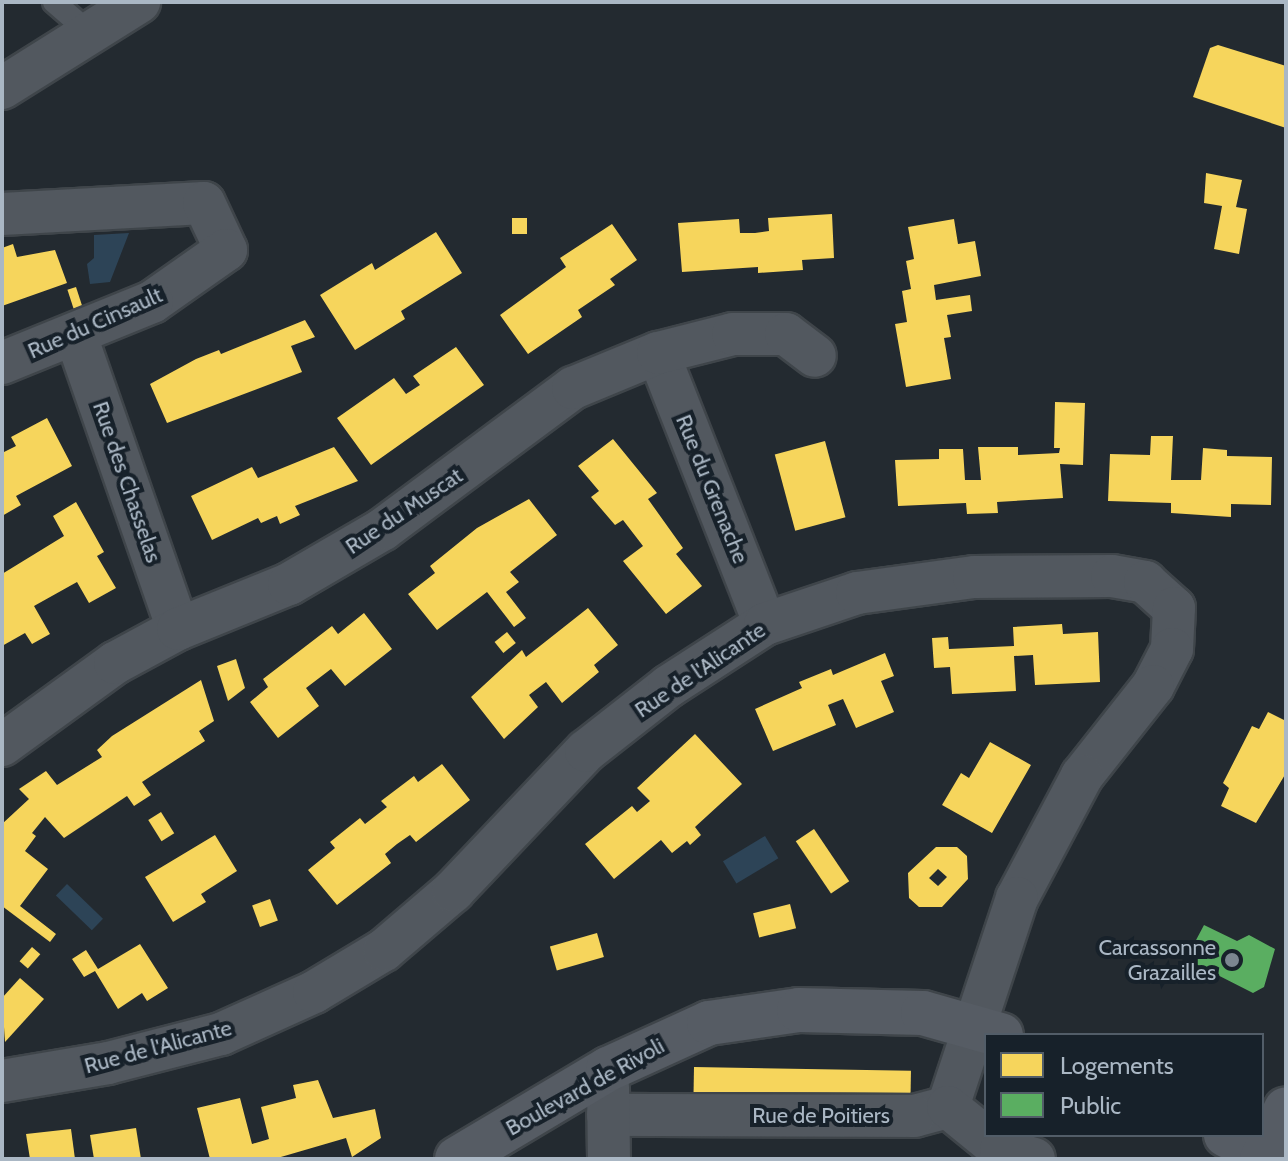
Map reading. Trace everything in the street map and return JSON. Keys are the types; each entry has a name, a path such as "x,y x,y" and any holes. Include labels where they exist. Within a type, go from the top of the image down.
{"street":[{"path":"2,88 92,35 139,2"},
{"name":"Rue du Cinsault","path":"2,214 204,203 226,250 152,302 76,336 2,363"},
{"name":"Rue du Muscat","path":"2,745 115,663 178,629 302,576 383,529 573,388 658,353 733,334 786,334 815,356"},
{"name":"Rue des Chasselas","path":"76,336 178,629"},
{"name":"Rue du Grenache","path":"658,353 765,624"},
{"name":"Rue de l'Alicante","path":"2,1081 108,1063 221,1034 314,992 384,950 453,891 586,751 669,686 765,624 857,593 974,577 1112,576 1145,582 1174,608 1172,649 1153,686 1082,776 1017,898 988,1031"},
{"name":"Boulevard de Rivoli","path":"457,1159 608,1069 709,1023 799,1010 923,1013 988,1031"},
{"path":"984,1039 948,1107 984,1136"},
{"path":"608,1069 609,1159"},
{"name":"Rue de Poitiers","path":"608,1115 914,1116 948,1107"},
{"path":"1230,1137 1267,1157 1286,1109"},
{"path":"985,1137 1001,1150 1034,1159"}],"lane":[{"path":"54,2 92,35"}],"water":[{"path":"129,233 110,282 90,284 87,264 94,258 94,235"},
{"path":"765,836 778,858 736,884 723,861"},
{"path":"67,884 103,919 92,930 56,896"}],"building: Logements":[{"path":"1218,45 1286,66 1286,128 1193,97 1210,48"},
{"path":"1206,173 1242,180 1236,207 1247,209 1239,254 1214,249 1222,206 1204,203"},
{"path":"832,214 834,258 802,260 803,270 758,273 758,267 682,272 678,223 739,219 740,233 755,233 769,231 768,218"},
{"path":"512,218 527,218 527,234 512,234"},
{"path":"954,219 958,244 975,241 981,276 934,285 936,300 970,295 972,311 947,315 951,337 944,338 951,379 906,387 895,324 907,322 902,291 911,289 906,261 914,259 908,227"},
{"path":"612,224 637,260 610,279 615,285 578,310 582,317 528,354 500,315 566,267 560,258"},
{"path":"436,232 462,273 401,311 405,319 355,350 320,295 372,263 375,270"},
{"path":"13,244 17,257 55,250 67,283 2,306 2,248"},
{"path":"76,287 82,306 74,309 67,290"},
{"path":"305,320 315,337 291,346 302,372 167,423 150,384 196,359 219,350 221,354"},
{"path":"456,347 484,385 371,465 337,418 394,378 406,394 420,385 413,376"},
{"path":"1055,402 1085,403 1083,465 1060,464 1063,498 997,502 998,513 967,514 966,503 898,506 895,460 939,459 939,449 963,449 965,480 981,480 978,447 1018,447 1018,455 1059,453 1060,448 1054,448"},
{"path":"47,418 72,466 16,496 21,505 2,516 2,453 16,446 11,437"},
{"path":"1151,436 1173,436 1171,480 1201,480 1203,448 1227,450 1227,456 1272,457 1271,505 1231,504 1231,517 1171,513 1171,503 1108,501 1110,454 1150,455"},
{"path":"613,439 657,493 648,499 683,548 676,554 702,586 666,614 623,561 643,546 623,520 615,525 591,497 599,491 578,466"},
{"path":"825,441 845,517 795,531 775,454"},
{"path":"334,447 358,481 295,506 300,515 280,524 277,516 261,523 258,518 212,540 191,496 252,467 258,478"},
{"path":"529,499 557,535 510,572 519,582 506,592 526,618 514,627 487,592 437,630 408,594 435,573 430,566 477,528"},
{"path":"76,502 104,552 97,556 116,588 89,603 77,582 34,606 50,634 32,644 25,633 2,646 2,574 64,536 53,516"},
{"path":"588,608 618,645 594,665 599,672 562,703 546,682 529,695 538,707 504,739 471,697 522,650 526,657"},
{"path":"364,613 392,649 345,686 331,669 306,688 319,706 278,738 250,702 268,687 263,679 332,626 338,634"},
{"path":"1062,624 1063,634 1098,632 1100,682 1035,685 1033,655 1014,656 1016,691 952,694 950,667 934,668 932,638 948,637 949,649 1014,646 1013,627"},
{"path":"507,632 516,643 503,653 495,642"},
{"path":"885,653 894,676 881,681 894,712 856,728 843,699 828,705 836,725 773,751 755,709 802,688 799,682 831,669 833,675"},
{"path":"236,659 245,688 228,701 217,666"},
{"path":"201,680 214,721 199,731 205,741 142,782 151,795 134,806 127,796 64,838 45,817 32,833 36,836 25,851 48,869 20,906 56,934 50,942 2,906 2,824 29,799 19,789 46,771 57,785 102,757 97,750 112,736"},
{"path":"1268,712 1286,721 1286,773 1256,823 1221,806 1229,788 1223,783 1252,726 1259,729"},
{"path":"695,734 742,784 695,827 701,835 690,845 687,841 672,853 661,840 614,879 585,844 632,806 637,812 650,801 637,788"},
{"path":"990,742 1031,765 992,833 942,805 961,773 969,778"},
{"path":"442,764 470,800 416,842 410,835 397,844 385,854 391,863 337,905 308,870 335,848 330,842 360,818 365,824 387,807 381,801 414,776 418,782"},
{"path":"161,812 174,833 162,841 148,820"},
{"path":"814,829 849,881 831,894 796,841"},
{"path":"215,835 237,871 201,894 206,902 173,922 145,877"},
{"path":"936,847 957,847 967,856 968,879 942,907 919,907 909,898 908,873","holes":["938,869 947,877 938,886 929,878"]},
{"path":"270,899 278,921 260,927 252,905"},
{"path":"790,904 796,928 759,937 753,913"},
{"path":"597,933 604,957 557,971 550,947"},
{"path":"140,944 168,988 147,1001 142,993 118,1009 95,971 84,977 72,959 86,950 98,969"},
{"path":"32,947 40,954 28,969 20,961"},
{"path":"20,978 44,999 5,1042 2,998"},
{"path":"694,1067 911,1071 910,1100 693,1096"},
{"path":"318,1080 333,1118 375,1109 381,1138 352,1157 346,1138 274,1159 210,1159 197,1108 240,1098 252,1144 269,1139 261,1107 296,1098 293,1085"},
{"path":"136,1128 141,1159 94,1159 90,1135"},
{"path":"71,1129 75,1159 30,1159 26,1134"}],"building: Public":[{"name":"Carcassonne Grazailles","path":"1204,925 1237,941 1249,935 1275,949 1264,987 1253,993 1186,959"}],"place":[{"name":"Carcassonne Grazailles","path":"1232,960"}]}
